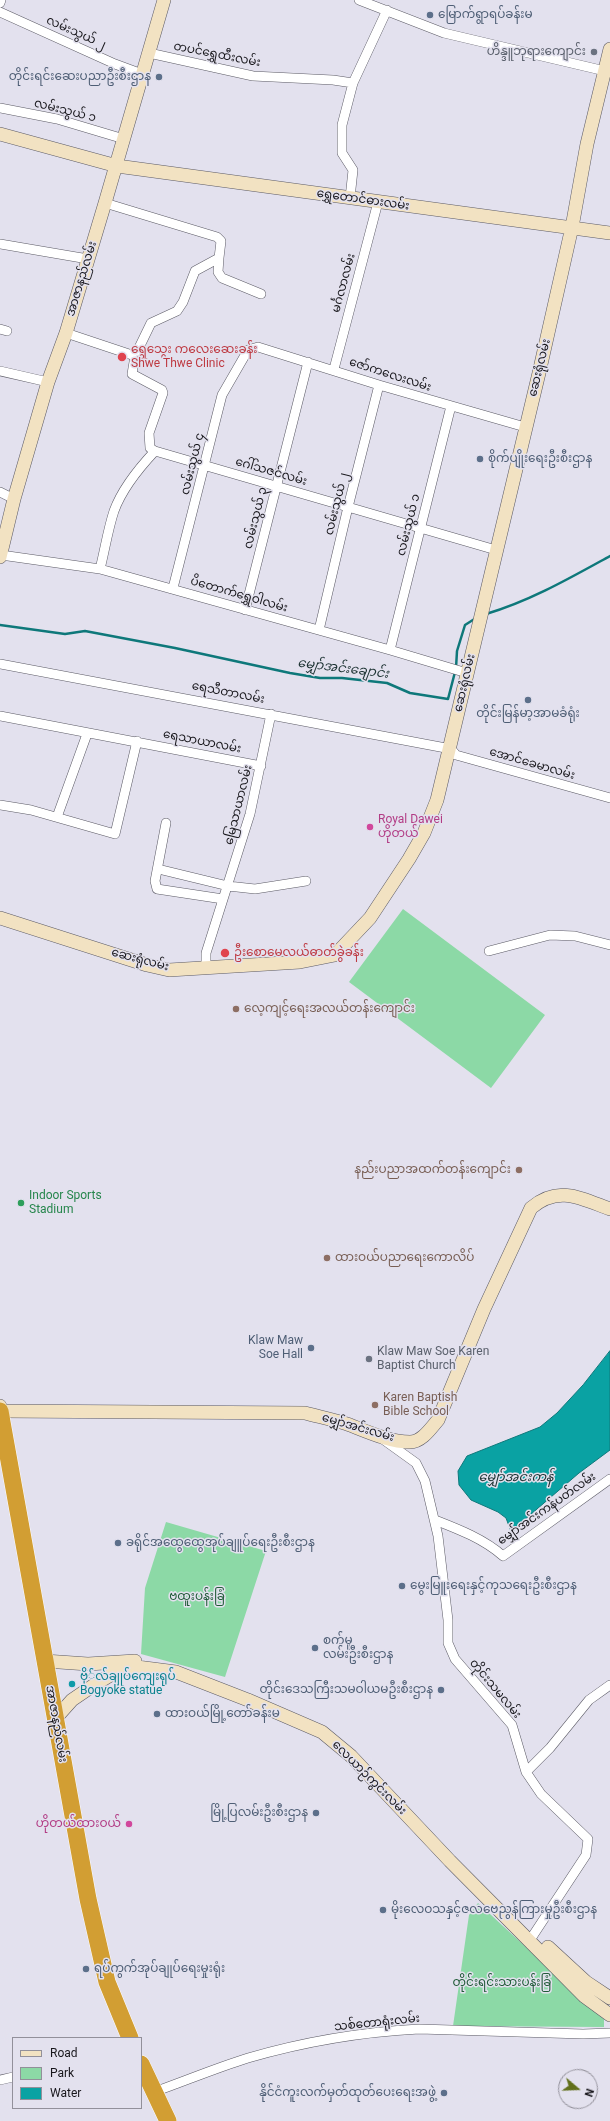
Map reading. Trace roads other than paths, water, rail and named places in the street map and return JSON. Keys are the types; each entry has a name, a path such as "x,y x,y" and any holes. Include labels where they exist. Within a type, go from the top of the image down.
{"highway":[{"name":"အာဇာနည်လမ်း","path":"0,1410 88,1899 107,1982 130,2037"},
{"path":"142,2066 168,2121"}],"street":[{"name":"အာဇာနည်လမ်း","path":"0,556 14,499 48,382 66,333 164,0"},
{"path":"360,0 444,33 605,71"},
{"path":"350,198 353,170 342,153 342,125 353,83 387,10"},
{"name":"လမ်းသွယ် ၂","path":"0,12 115,64 142,74"},
{"name":"ဆေးရုံလမ်း","path":"0,918 147,965 169,970 206,969 300,962 335,954 370,918 424,834 437,800 451,748 467,673 572,227 587,144 610,49"},
{"name":"တပင်ရွှေထီးလမ်း","path":"149,53 253,76 333,80 353,83"},
{"name":"လမ်းသွယ် ၁","path":"0,108 57,120 124,139"},
{"name":"ရွှေတောင်ဓားလမ်း","path":"1,136 116,166 610,233"},
{"name":"မင်္ဂလာလမ်း","path":"334,370 378,202"},
{"path":"105,203 218,237 221,241 218,272 222,278 261,294"},
{"path":"0,245 88,259"},
{"path":"100,568 114,510 132,481 155,451 149,446 149,433 163,393 162,390 132,374 135,356 152,323 177,311 195,271 219,258"},
{"path":"66,333 135,356"},
{"name":"ဇော်ကလေးလမ်း","path":"248,350 258,347 379,385 525,426"},
{"name":"လမ်းသွယ် ၄","path":"173,588 222,395 248,350"},
{"name":"လမ်းသွယ် ၃","path":"245,610 308,362"},
{"path":"0,371 48,382"},
{"name":"လမ်းသွယ် ၂","path":"319,630 348,506 379,385"},
{"name":"လမ်းသွယ် ၁","path":"390,650 451,406"},
{"name":"ဂေါ်သဇင်လမ်း","path":"155,451 496,550"},
{"path":"0,492 14,499"},
{"name":"ပိတောက်ရွှေဝါလမ်း","path":"0,556 100,568 467,673"},
{"name":"ရေသီတာလမ်း","path":"0,664 451,748"},
{"name":"မြေသာယာလမ်း","path":"206,969 206,953 250,814 271,714"},
{"name":"ရေသာယာလမ်း","path":"0,716 87,734 137,741 261,766"},
{"path":"57,817 87,734"},
{"path":"0,805 57,817 115,834 137,741"},
{"name":"အောင်ခေမာလမ်း","path":"451,748 456,754 610,798"},
{"path":"166,823 155,881 157,889 223,899"},
{"path":"158,869 228,886 255,889 306,881"},
{"path":"489,951 550,935 575,936 610,945"},
{"name":"မျှော်အင်းလမ်း","path":"0,1410 305,1413 349,1425 378,1436 410,1442 418,1440 429,1432 438,1420 484,1309 532,1208 542,1199 553,1194 578,1197 610,1208"},
{"name":"တိုင်းသမလမ်း","path":"378,1436 416,1463 425,1482 435,1520 448,1620 448,1642 455,1659 512,1725 526,1772 541,1794 588,1839 586,1855 533,1938"},
{"name":"မျှော်အင်းကန်ပတ်လမ်း","path":"435,1520 457,1528 494,1548 503,1556 610,1479"},
{"name":"လေယာဉ်ကွင်းလမ်း","path":"45,1661 88,1664 138,1661 177,1666 262,1696 333,1730 346,1740 470,1871 533,1938 584,1996 610,2015"},
{"path":"88,1664 94,1685"},
{"name":"လေယာဉ်ကွင်းလမ်း","path":"55,1719 72,1700 94,1685 126,1668 157,1668 176,1672 248,1700 322,1732 351,1756 450,1860 533,1938 586,1982 610,1998"},
{"path":"526,1772 550,1748 589,1700 610,1685"},
{"name":"သစ်တောရုံးလမ်း","path":"154,2092 248,2058 310,2043 396,2030 419,2029 583,2034 610,2033"},
{"path":"0,2080 12,2077"}],"water":[{"name":"မျှော်အင်းကန်","path":"610,1351 610,1450 579,1473 516,1527 512,1534 506,1518 498,1512 471,1500 459,1485 458,1471 467,1456 540,1427 557,1413 583,1385"}],"waterway":[{"name":"မျှော်အင်းချောင်း","path":"486,614 534,596 610,556"},
{"name":"မျှော်အင်းချောင်း","path":"456,668 457,651 465,625 476,618"},
{"name":"မျှော်အင်းချောင်း","path":"0,625 65,634 85,631 175,648 290,673 320,678 342,678 387,683 410,693 448,699 455,672"}],"place":[{"name":"မြောက်ရွာရပ်ခန်းမ","path":"430,15"},
{"name":"ဟိန္ဒူဘုရားကျောင်း","path":"594,52"},
{"name":"တိုင်းရင်းဆေးပညာဦးစီးဌာန","path":"159,77"},
{"name":"ရွှေသွေး ကလေးဆေးခန်း Shwe Thwe Clinic","path":"122,357"},
{"name":"စိုက်ပျိုးရေးဦးစီးဌာန","path":"480,459"},
{"name":"တိုင်းမြန်မာ့အာမခံရုံး","path":"528,700"},
{"name":"Royal Dawei ဟိုတယ်","path":"370,827"},
{"name":"ဦးစောမေလယ်ဓာတ်ခွဲခန်း","path":"225,953"},
{"name":"လေ့ကျင့်ရေးအလယ်တန်းကျောင်း","path":"236,1009"},
{"name":"နည်းပညာအထက်တန်းကျောင်း","path":"519,1170"},
{"name":"Indoor Sports Stadium","path":"21,1203"},
{"name":"ထားဝယ်ပညာရေးကောလိပ်","path":"327,1258"},
{"name":"Klaw Maw Soe Hall","path":"311,1348"},
{"name":"Klaw Maw Soe Karen Baptist Church","path":"369,1359"},
{"name":"Karen Baptish Bible School","path":"375,1405"},
{"name":"ခရိုင်အထွေထွေအုပ်ချူပ်ရေးဦးစီးဌာန","path":"118,1543"},
{"name":"မွေးမြူးရေးနှင့်ကုသရေးဦးစီးဌာန","path":"402,1586"},
{"name":"စက်မူ လမ်းဦးစီးဌာန","path":"315,1648"},
{"name":"ဗို်လ်ချုပ်ကျေးရုပ် Bogyoke statue","path":"72,1684"},
{"name":"တိုင်းဒေသကြီးသမဝါယမဦးစီးဌာန","path":"441,1690"},
{"name":"ထားဝယ်မြို့တော်ခန်းမ","path":"157,1714"},
{"name":"မြို့ပြလမ်းဦးစီးဌာန","path":"316,1813"},
{"name":"ဟိုတယ်ထားဝယ်","path":"129,1824"},
{"name":"မိုးလေဝသနှင့်ဇလဗေညွန်ကြားမှုဦးစီးဌာန","path":"383,1910"},
{"name":"ရပ်ကွက်အုပ်ချုပ်ရေးမှုးရုံး","path":"86,1969"},
{"name":"နိုင်ငံကူးလက်မှတ်ထုတ်ပေးရေးအဖွဲ့","path":"444,2093"}],"park label":[{"name":"ဗထူးပန်းခြံ","path":"197,1597"},
{"name":"တိုင်းရင်းသားပန်းခြံ","path":"502,1983"}]}
